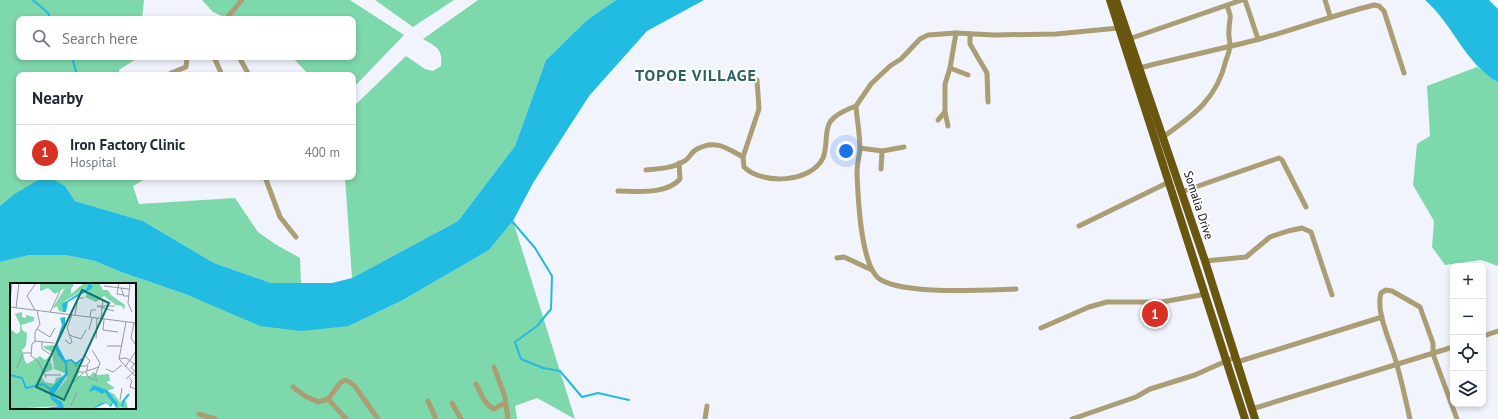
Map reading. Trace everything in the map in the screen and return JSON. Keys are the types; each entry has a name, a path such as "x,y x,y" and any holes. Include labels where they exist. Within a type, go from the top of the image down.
{"main road":[{"name":"Somalia Drive","path":"1110,0 1206,294 1245,419"},
{"name":"Somalia Drive","path":"1116,0 1205,261 1255,419"}],"street":[{"path":"229,16 242,0"},
{"path":"1129,39 1243,0 1258,39"},
{"path":"1326,0 1330,16"},
{"path":"1139,68 1258,39 1330,16 1374,5 1379,6 1384,11 1404,73"},
{"path":"1163,137 1185,122 1214,93 1224,70 1230,46 1229,28 1231,15 1227,6"},
{"path":"757,80 759,109 743,157 744,167 763,178 774,180 801,175 818,165 825,150 828,128 832,119 856,106 871,84 890,66 901,59 920,39 928,35 956,33 1056,34 1119,28"},
{"path":"948,126 945,112 945,84 950,68 956,33"},
{"path":"970,34 970,44 987,73 988,102"},
{"path":"173,72 186,66 187,60"},
{"path":"215,60 221,72"},
{"path":"241,60 247,72"},
{"path":"950,68 968,75"},
{"path":"856,106 860,148 857,172 861,233 872,270 880,279 899,287 956,290 1016,289"},
{"path":"938,120 945,112"},
{"path":"646,170 663,168 679,163 686,160 697,149 709,145 720,144 743,157"},
{"path":"860,148 882,151 904,147"},
{"path":"881,169 882,151"},
{"path":"1181,192 1279,158 1282,160 1306,207"},
{"path":"618,191 661,190 675,184 680,179 679,163"},
{"path":"266,180 280,217 296,237"},
{"path":"1079,226 1169,182"},
{"path":"1205,261 1246,258 1270,237 1302,228 1311,232 1332,295"},
{"path":"837,258 844,258 872,270"},
{"path":"1410,419 1397,363 1382,317 1379,298 1381,293 1386,290 1392,291 1414,302 1420,307 1433,343 1433,354 1457,419"},
{"path":"1041,328 1089,307 1107,302 1162,302 1206,294"},
{"path":"1072,419 1136,397 1150,389 1195,375 1227,360 1236,360 1382,317"},
{"path":"1486,335 1498,331"},
{"path":"1252,409 1397,363 1450,348"},
{"path":"494,367 505,403 508,419"},
{"path":"293,387 305,396 318,402 328,399 341,382 349,380 378,419"},
{"path":"476,384 487,404 491,408 494,409 505,403"},
{"path":"328,399 346,419"},
{"path":"428,402 436,419"},
{"path":"452,403 461,419"},
{"path":"705,419 707,406"},
{"path":"200,414 215,419"}],"green space":[{"path":"0,0 144,0 142,16 16,16 16,60 134,60 119,70 119,72 16,72 16,180 144,180 133,186 139,204 235,198 258,232 275,244 300,258 301,284 271,283 214,263 143,221 75,201 65,186 13,195 0,206"},
{"path":"202,0 350,0 404,35 356,85 356,72 306,72 295,60 356,60 356,16 222,16 213,12"},
{"path":"375,0 454,0 413,27"},
{"path":"478,0 616,0 587,20 546,60 515,146 458,221 352,278 345,180 356,180 356,104 406,56 425,69 433,71 441,66 441,56 438,49 423,39"},
{"path":"1477,67 1498,82 1498,266 1481,260 1450,263 1450,264 1445,265 1432,247 1434,221 1413,185 1417,144 1430,136 1427,86"},
{"path":"513,221 575,419 537,398 515,406 517,419 0,419 0,262 30,255 65,255 95,261 121,272 188,295 349,326 403,300 489,250"}],"water":[{"path":"616,0 704,0 647,31 589,96 533,183 513,221 489,250 403,300 349,326 301,331 260,326 188,295 121,272 95,261 65,255 30,255 0,262 0,206 13,195 38,180 54,180 65,186 75,201 143,221 214,263 271,283 332,283 352,278 458,221 515,146 546,60 587,20"},
{"path":"1425,0 1489,0 1498,9 1498,82 1477,65 1444,20"}],"waterway":[{"path":"33,0 50,16"},
{"path":"73,60 76,72"},
{"path":"511,220 535,248 552,276 551,309 537,326 515,342 521,359 543,368 560,371 582,397 598,393 629,400"}],"place":[{"name":"Iron Factory Clinic","path":"1155,314"}],"district":[{"name":"TOPOE VILLAGE","path":"696,75"}]}
